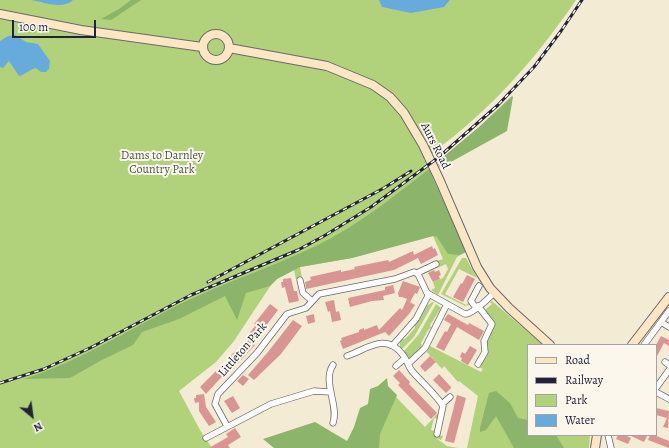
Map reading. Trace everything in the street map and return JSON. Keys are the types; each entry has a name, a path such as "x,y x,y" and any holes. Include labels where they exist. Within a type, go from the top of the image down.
{"street":[{"path":"0,14 81,30 202,47"},
{"path":"212,34 217,34 221,35 227,40 229,48 225,56 217,61 205,56 202,47 205,39 212,34"},
{"name":"Aurs Road","path":"229,48 327,66 373,85 390,97 404,113 420,140 440,181 477,267 494,293 549,344"},
{"name":"Littleton Park","path":"227,426 215,404 218,394 257,353 288,314 306,308 320,294 395,279 436,264"},
{"path":"417,272 429,294 465,314 469,314 494,293"},
{"path":"300,280 303,293 312,301"},
{"path":"478,364 485,352 484,341 492,324 471,301 479,286"},
{"path":"393,344 416,319 429,294"},
{"path":"633,344 669,297"},
{"path":"408,364 424,348 448,304"},
{"path":"645,344 669,311"},
{"path":"661,322 669,327"},
{"path":"347,356 381,343 393,344 419,380 443,406 437,434"},
{"path":"396,366 404,358"},
{"path":"333,365 330,371 334,418 333,423"},
{"path":"657,387 669,370"},
{"path":"206,438 270,404 314,391 331,392"},
{"path":"657,393 669,399"},
{"path":"442,404 450,397"},
{"path":"595,448 596,436"},
{"path":"608,436 611,448"}],"green space":[{"name":"Dams to Darnley Country Park","path":"0,0 576,0 543,45 507,87 468,124 424,159 466,252 457,257 438,295 431,290 435,288 433,282 443,278 448,269 446,264 424,274 423,272 439,265 437,261 443,259 433,236 352,258 300,267 302,278 296,279 294,270 277,279 271,285 234,341 216,362 179,391 200,430 212,448 0,448"},
{"path":"131,0 141,0 111,20 101,19 119,9"},
{"path":"512,96 507,131 440,168 437,162 479,127"},
{"path":"429,169 466,252 459,255 448,254 437,237 433,236 352,258 300,267 277,279 270,286 246,293 237,320 225,296 179,319 142,332 133,345 70,378 24,379 45,372 85,354 199,295 316,246 360,220"},
{"path":"462,258 466,258 477,278 459,269 445,294 466,305 468,303 471,304 465,306 441,294"},
{"path":"492,301 542,344 527,344 527,436 590,436 589,448 467,448 478,396 459,381 458,382 444,366 442,369 427,352 430,346 481,372 483,369 479,367 487,351 487,341 495,324 485,310 492,304 490,302"},
{"path":"434,302 414,337 401,350 401,339 405,339 415,328 415,325 427,305"},
{"path":"436,304 441,308 430,325 431,328 428,330 421,343 422,347 410,359 403,352 419,334"},
{"path":"387,378 388,386 397,395 380,434 379,448 274,448 263,439 315,422 347,441 354,427 360,408 368,404 370,389 378,386"},
{"path":"496,391 510,403 518,418 527,420 527,436 557,436 564,448 514,448 496,416 486,430 480,432 489,393"},
{"path":"397,395 396,397 425,427 438,413 438,419 434,418 431,430 435,431 434,434 443,436 441,440 436,438 447,446 458,448 363,448 382,397"}],"water":[{"path":"31,0 73,0 69,3 58,5"},
{"path":"379,0 450,0 444,7 411,13 382,7"},
{"path":"15,35 26,42 38,44 50,61 49,69 46,72 41,72 36,68 19,76 9,61 3,68 0,67 0,41 8,36"}],"building":[{"path":"432,246 433,249 435,248 438,255 421,264 418,258 394,270 306,289 305,282 311,280 310,277 341,270 341,272 355,269 354,267 388,260 389,262 413,251 414,255"},
{"path":"434,270 435,272 439,270 441,275 439,276 440,279 433,282 428,273"},
{"path":"467,275 475,279 463,302 453,297"},
{"path":"291,278 294,291 297,291 299,301 289,303 285,287 282,288 281,282 283,282 283,279"},
{"path":"403,281 420,287 417,294 415,293 410,302 415,305 409,314 389,336 385,332 343,349 340,341 342,340 341,338 359,332 359,330 364,328 364,330 377,325 379,330 400,308 402,310 407,299 399,297 398,293"},
{"path":"393,285 395,293 383,296 384,300 372,301 350,307 348,298 385,290 385,287"},
{"path":"334,300 336,312 339,311 341,320 332,322 330,311 328,312 325,302"},
{"path":"270,304 278,310 253,343 255,345 229,373 227,371 206,394 200,387 221,366 223,368 231,360 229,358 236,350 238,351 251,337 248,335 256,325 254,324"},
{"path":"314,314 315,322 308,324 306,316"},
{"path":"448,314 468,325 469,323 484,331 479,340 457,327 444,351 436,347 445,331 447,332 451,324 444,320"},
{"path":"293,320 302,326 281,354 254,380 248,375"},
{"path":"661,336 669,340 669,346 664,343 657,356 657,344"},
{"path":"470,346 477,350 468,365 461,361 462,358 460,357 462,352 465,354"},
{"path":"430,356 436,362 425,372 420,366"},
{"path":"399,370 410,382 409,384 437,413 431,419 398,385 400,383 393,376"},
{"path":"439,374 451,387 446,393 433,380"},
{"path":"243,375 249,379 243,386 237,381"},
{"path":"204,394 206,407 216,422 209,426 199,411 199,402 195,403 194,398 196,398 196,395"},
{"path":"457,395 466,398 454,443 445,441"},
{"path":"233,396 240,408 232,413 224,401"},
{"path":"657,408 669,411 668,428 663,427 667,418 657,415"},
{"path":"235,428 241,437 228,445 230,448 209,448 228,437 226,434"},
{"path":"618,436 627,436 631,438 628,444 616,439"},
{"path":"631,436 647,436 644,442"},
{"path":"650,436 656,436 669,441 669,448 648,440"}],"railway":[{"path":"0,383 44,369 90,348 191,295 298,250 371,207 439,157 498,105 534,67 582,0"},
{"path":"208,282 384,188 411,171"}]}
